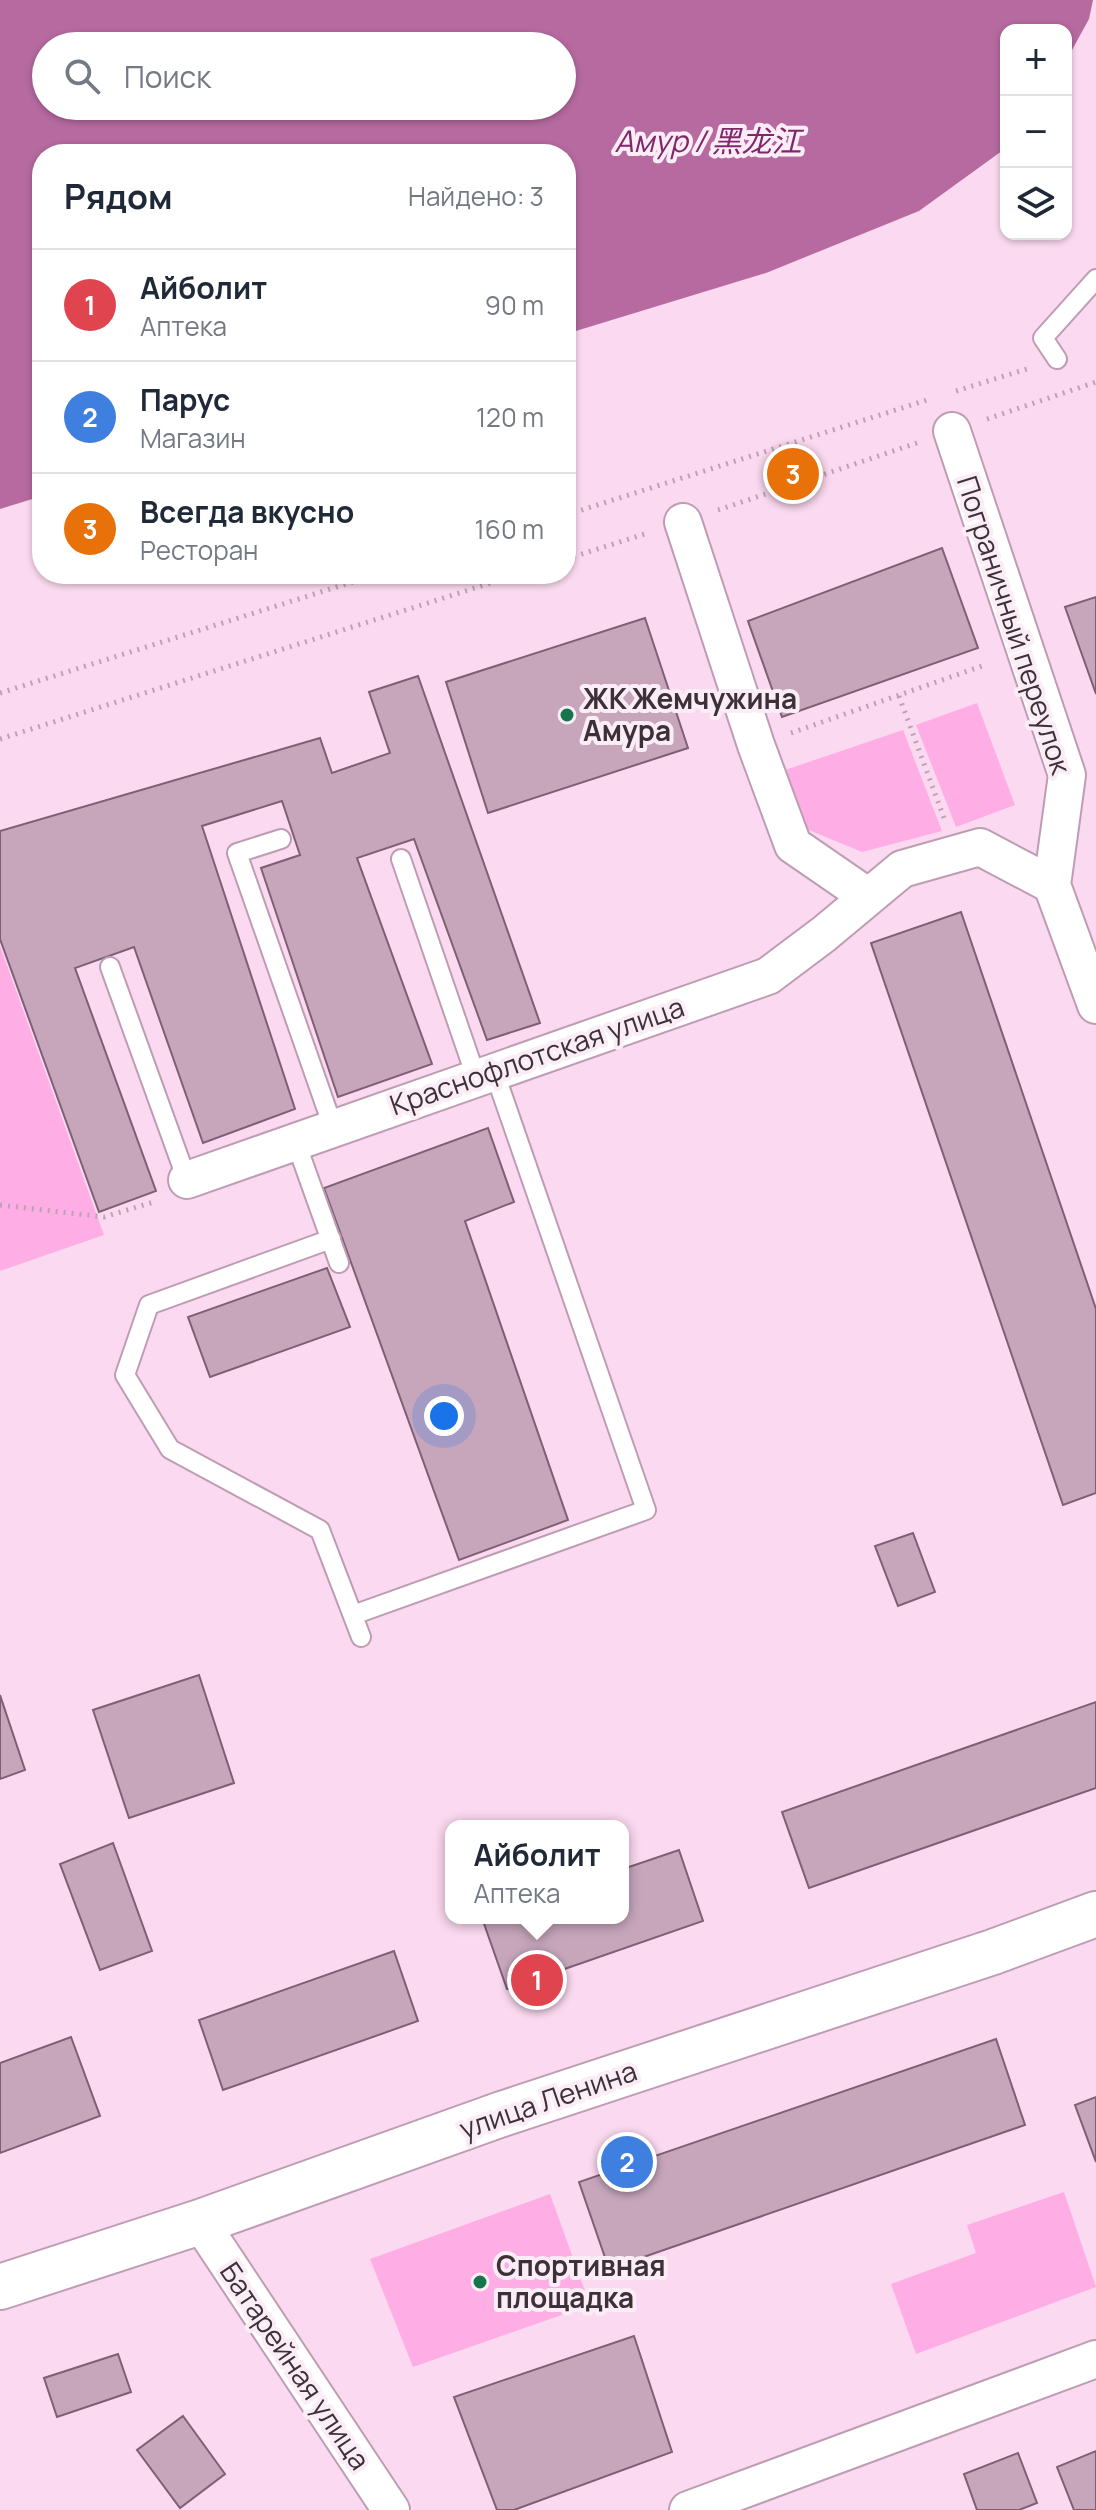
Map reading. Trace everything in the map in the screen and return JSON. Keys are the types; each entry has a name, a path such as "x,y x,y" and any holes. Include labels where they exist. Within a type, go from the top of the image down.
{"main road":[{"name":"улица Ленина","path":"0,2287 200,2222 499,2115 993,1952 1096,1914"}],"street":[{"name":"Пограничный переулок","path":"952,431 1081,770 1052,885 1096,1005"},
{"path":"683,522 756,745 793,845 867,896"},
{"name":"Краснофлотская улица","path":"187,1180 768,976 902,869 980,847 1052,885"},
{"name":"Батарейная улица","path":"200,2222 391,2510"},
{"path":"688,2510 1096,2359"}],"lane":[{"path":"1057,359 1043,338 1096,279"},
{"path":"281,839 237,853 333,1127"},
{"path":"353,1615 646,1510 485,1074 401,859"},
{"path":"110,967 187,1180"},
{"path":"295,1140 339,1263"},
{"path":"331,1239 149,1305 125,1375 170,1449 320,1530 361,1637"}],"path":[{"path":"953,392 1057,359"},
{"path":"576,556 1096,382"},
{"path":"576,512 938,397"},
{"path":"0,693 346,584"},
{"path":"0,739 488,584"},
{"path":"756,745 982,666"},
{"path":"898,696 945,820"},
{"path":"0,1205 104,1217 167,1198 187,1180"}],"shaded area":[{"path":"977,703 1015,805 956,827 916,725"},
{"path":"903,730 942,831 862,852 804,828 785,770"},
{"path":"0,946 104,1235 0,1271"},
{"path":"1064,2192 1096,2287 916,2354 891,2284 976,2253 967,2225"},
{"name":"Спортивная площадка","path":"550,2194 590,2305 413,2367 370,2259"}],"water":[{"name":"Амур / 黑龙江","path":"0,0 1093,0 1089,19 1072,50 1072,24 1000,24 1000,152 919,211 766,273 576,331 576,144 32,144 32,499 0,509"}],"building":[{"path":"803,466 805,475 782,480 780,473"},
{"path":"942,548 978,648 782,717 748,621"},
{"path":"1096,597 1096,694 1065,607"},
{"name":"ЖК Жемчужина Амура","path":"645,618 688,748 488,813 446,682"},
{"path":"418,676 540,1023 487,1040 414,839 357,858 432,1064 338,1097 261,868 300,855 282,801 202,826 295,1109 203,1143 134,947 75,968 156,1191 99,1212 0,939 0,831 320,738 332,773 390,753 369,692"},
{"path":"961,912 1096,1309 1096,1493 1063,1505 871,943"},
{"path":"488,1128 514,1202 465,1221 568,1520 459,1560 324,1188"},
{"path":"327,1268 350,1327 210,1377 188,1317"},
{"path":"913,1533 935,1592 898,1606 875,1546"},
{"path":"199,1675 234,1783 129,1818 93,1710"},
{"path":"0,1695 25,1770 0,1779"},
{"path":"1096,1702 1096,1788 809,1888 782,1812"},
{"path":"113,1843 152,1951 100,1970 60,1864"},
{"path":"679,1850 703,1921 507,1989 484,1924 629,1924 629,1867"},
{"path":"394,1951 418,2021 223,2090 199,2020"},
{"path":"71,2037 100,2116 0,2153 0,2063"},
{"path":"996,2039 1025,2125 609,2269 579,2182"},
{"path":"1096,2097 1096,2162 1075,2105"},
{"path":"634,2336 672,2452 514,2510 497,2510 454,2397"},
{"path":"118,2354 131,2392 57,2417 44,2378"},
{"path":"183,2416 225,2474 180,2508 137,2450"},
{"path":"1096,2451 1096,2510 1074,2510 1057,2467"},
{"path":"1018,2453 1037,2503 1019,2510 977,2510 964,2474"}],"place":[{"name":"Всегда вкусно","path":"793,474"},
{"name":"ЖК Жемчужина Амура","path":"567,715"},
{"name":"Айболит","path":"537,1980"},
{"name":"Парус","path":"627,2162"},
{"name":"Спортивная площадка","path":"480,2282"}]}
